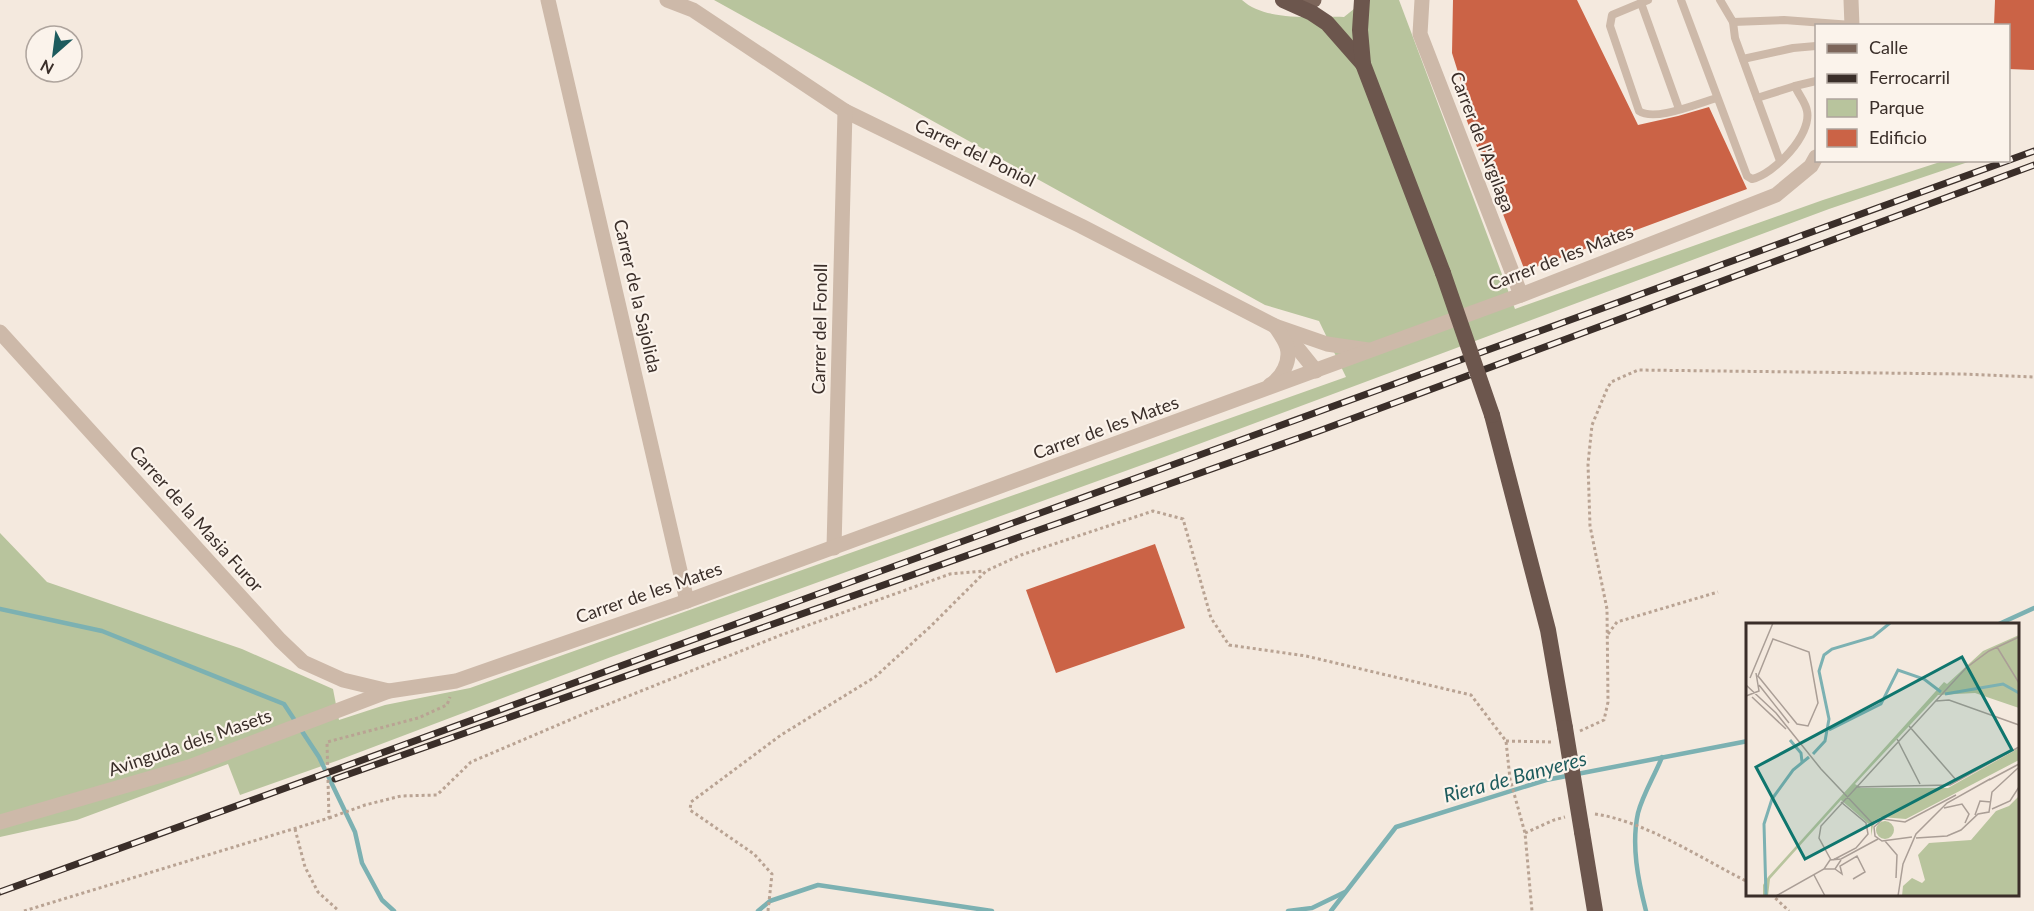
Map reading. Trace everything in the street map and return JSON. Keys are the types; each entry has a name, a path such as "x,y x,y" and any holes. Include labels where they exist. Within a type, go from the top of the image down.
{"highway":[{"path":"1285,0 1327,23 1363,64"},
{"path":"1362,0 1359,30 1363,64 1443,273 1492,415 1548,630 1589,874 1593,911"},
{"path":"1589,874 1600,911"}],"main road":[{"path":"1285,0 1314,0"}],"street":[{"name":"Carrer de la Sajolida","path":"548,0 687,601"},
{"name":"Carrer del Poniol","path":"667,0 693,10 844,111 1082,225 1275,326 1328,344 1368,350"},
{"name":"Carrer de l'Argilaga","path":"1422,0 1420,34 1521,295"},
{"path":"1851,0 1852,24"},
{"name":"Carrer del Fonoll","path":"834,548 844,111"},
{"name":"Carrer de les Mates","path":"389,691 456,681 687,601 1256,394 1368,350 1521,295 1776,195 1811,166 1815,159"},
{"name":"Carrer del Poniol","path":"1275,326 1290,339 1316,371"},
{"path":"1256,394 1276,382 1285,369 1288,348 1275,326"},
{"name":"Carrer de la Masia Furor","path":"0,332 280,640 303,662 343,680 389,691"},
{"name":"Avinguda dels Masets","path":"0,822 189,767 389,691"}],"lane":[{"path":"1681,0 1747,176 1752,179 1770,172 1807,127 1807,109 1795,86"},
{"path":"1720,0 1733,22 1735,38 1780,161"},
{"path":"1679,109 1644,1 1612,15 1610,26 1639,111 1645,115 1652,115 1679,109 1717,98"},
{"path":"1733,22 1784,20 1822,24"},
{"path":"1743,59 1793,48 1815,46"},
{"path":"1757,98 1815,81"}],"path":[{"path":"1506,741 1565,735 1604,720 1608,702 1606,609 1590,526 1588,464 1592,425 1611,382 1638,370 2034,377"},
{"path":"24,911 400,795 437,795 471,762 586,712 781,635 950,574 986,571 1021,555 1154,511 1183,519 1211,618 1229,645 1306,656 1471,695 1506,741 1510,778 1525,833 1532,911"},
{"path":"768,911 772,874 754,854 690,810 691,802 781,735 875,677 986,571"},
{"path":"1607,635 1617,622 1718,592"},
{"path":"329,818 327,742 418,718 447,705 456,681"},
{"path":"1629,823 1746,881"},
{"path":"295,829 304,867 318,892 339,911"},
{"path":"1773,896 1789,911"}],"green space":[{"path":"714,0 1242,0 1252,7 1277,15 1344,17 1365,0 1399,0 1515,309 1823,200 1940,162 1968,162 1829,209 1164,457 611,657 240,795 228,764 77,820 0,837 0,533 47,582 242,649 333,689 339,720 385,705 470,688 1346,377 1319,321 1265,305"}],"building":[{"path":"1453,0 1577,0 1638,125 1709,107 1747,189 1525,271 1462,108 1468,104 1452,53"},
{"path":"1995,0 2034,0 2034,70 2010,69 2010,24 1994,24"},
{"path":"1155,544 1185,628 1056,673 1026,590"}],"waterway":[{"name":"Riera de Banyeres","path":"2001,623 2034,608"},
{"path":"0,609 102,631 284,704 319,757 355,832 362,863 382,900 394,911"},
{"name":"Riera de Banyeres","path":"1331,911 1396,827 1546,780 1746,741"},
{"path":"1646,911 1636,862 1636,825 1643,799 1662,757"},
{"path":"758,911 770,901 818,885 992,911"},
{"path":"1288,911 1312,908 1345,892"}],"railway":[{"path":"2010,160 2034,151"},
{"path":"0,892 2004,162"},
{"path":"335,779 1319,431 2034,165"}]}
